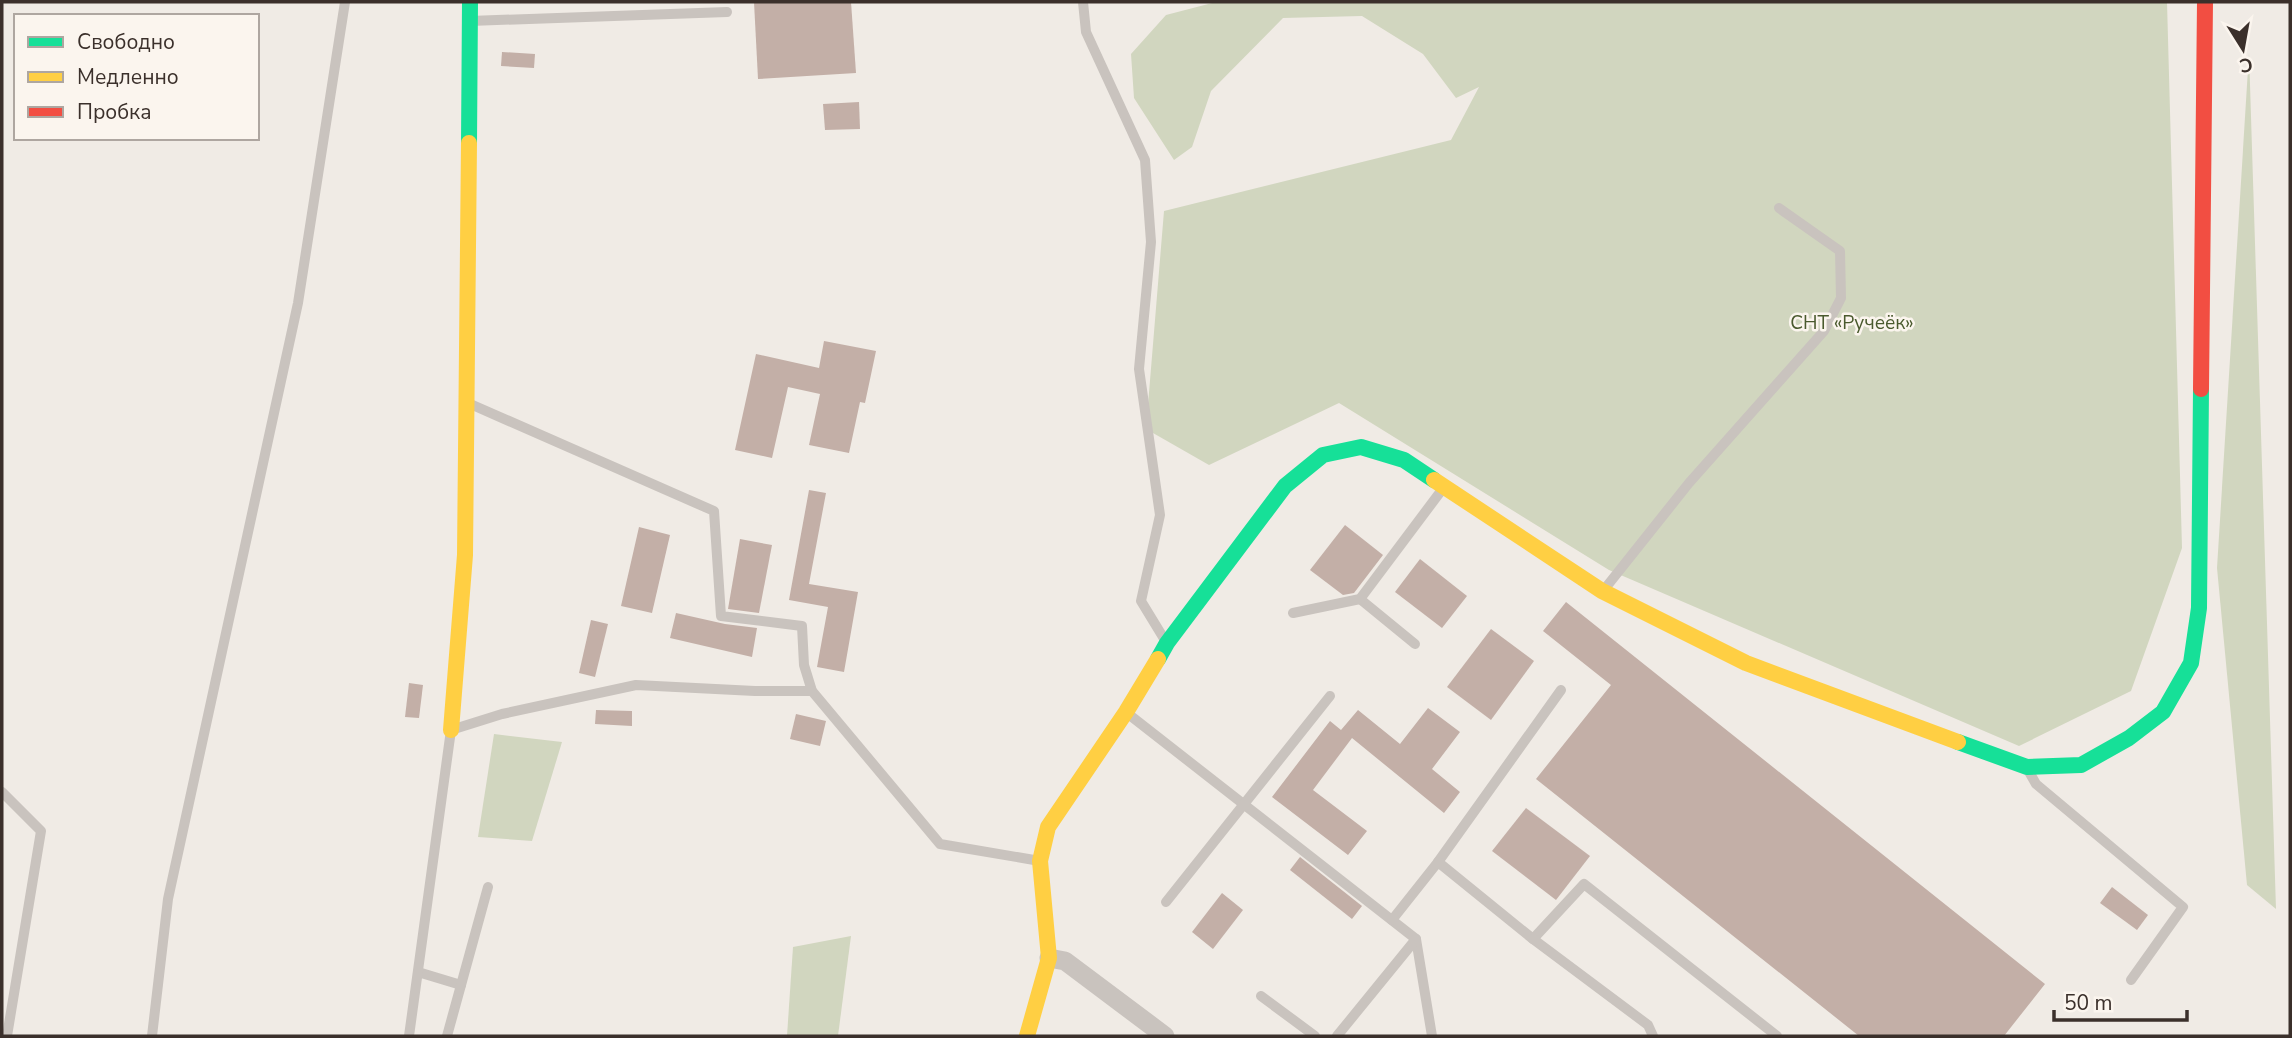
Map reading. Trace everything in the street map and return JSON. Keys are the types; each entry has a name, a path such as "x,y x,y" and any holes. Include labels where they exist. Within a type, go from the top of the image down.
{"street":[{"path":"451,730 465,555 470,2"},
{"path":"1027,1036 1049,958 1040,861 1048,827 1126,712 1167,643 1285,486 1323,454 1361,447 1404,460 1602,591 1746,663 2027,767 2081,765 2129,738 2163,712 2190,663 2199,608 2205,2"},
{"path":"1049,958 1065,961 1165,1036"}],"lane":[{"path":"152,1036 168,899 298,303 345,2"},
{"path":"1083,2 1086,32 1145,160 1152,242 1139,369 1160,515 1141,601 1167,643"},
{"path":"470,21 727,12"},
{"path":"1602,591 1689,483 1824,331 1841,298 1840,251 1779,208"},
{"path":"467,402 714,511 721,616 802,626 804,665 812,691 940,844 1040,861"},
{"path":"1293,613 1360,599 1444,486"},
{"path":"1360,599 1415,644"},
{"path":"409,1036 451,730 502,714 636,685 812,691"},
{"path":"1392,920 1438,862 1562,690"},
{"path":"1166,902 1330,696"},
{"path":"1126,712 1416,939 1432,1036"},
{"path":"2027,767 2036,784 2183,907 2131,980"},
{"path":"2,792 41,831 6,1036"},
{"path":"1438,862 1533,939 1648,1025 1653,1036"},
{"path":"1533,939 1584,884 1777,1036"},
{"path":"447,1036 488,887"},
{"path":"1337,1036 1416,939"},
{"path":"418,972 461,985"},
{"path":"1261,996 1315,1036"}],"green space":[{"name":"СНТ «Ручеёк»","path":"1216,2 2167,2 2182,548 2131,691 2019,746 1609,570 1339,403 1209,465 1146,429 1164,211 1451,140 1479,87 1456,98 1423,54 1362,16 1283,18 1211,91 1192,147 1174,160 1134,98 1131,54 1166,15"},
{"path":"2249,53 2276,909 2247,885 2217,568"},
{"path":"494,734 562,742 532,841 478,837"},
{"path":"851,936 838,1036 787,1036 793,947"}],"building":[{"path":"754,2 851,2 856,73 758,79"},
{"path":"502,52 535,54 534,68 501,66"},
{"path":"859,102 860,129 825,130 823,104"},
{"path":"824,341 876,351 865,403 860,402 849,453 809,445 820,394 788,387 772,458 735,450 756,354 819,368"},
{"path":"809,490 826,493 809,584 858,592 844,672 817,667 828,607 789,600"},
{"path":"1345,525 1383,555 1354,593 1343,595 1310,570"},
{"path":"639,527 670,535 652,613 621,606"},
{"path":"740,539 772,545 759,613 728,609"},
{"path":"1420,559 1467,596 1442,628 1395,592"},
{"path":"1566,602 2045,984 2004,1036 1859,1036 1536,779 1611,685 1543,631"},
{"path":"676,613 757,628 752,657 670,638"},
{"path":"591,620 608,624 595,677 579,673"},
{"path":"1491,629 1534,661 1491,720 1447,687"},
{"path":"409,683 423,685 419,718 405,717"},
{"path":"1428,708 1460,732 1432,769 1460,792 1444,813 1352,738 1313,790 1367,831 1348,855 1272,797 1330,721 1341,730 1358,710 1400,744"},
{"path":"596,710 632,711 632,726 595,724"},
{"path":"796,714 826,721 820,746 790,739"},
{"path":"1526,808 1590,856 1556,900 1492,851"},
{"path":"1300,857 1362,906 1352,919 1290,870"},
{"path":"2112,887 2148,915 2137,930 2100,903"},
{"path":"1222,893 1243,910 1213,949 1192,932"}],"traffic: fast":[{"path":"469,143 470,2"},
{"path":"1958,742 2027,767 2081,765 2129,738 2163,712 2191,663 2199,608 2201,389"},
{"path":"1158,659 1167,643 1285,486 1323,455 1361,447 1404,460 1434,480"}],"traffic: slow":[{"path":"451,730 465,555 469,143"},
{"path":"1434,480 1602,591 1746,663 1958,742"},
{"path":"1027,1036 1049,958 1040,861 1048,827 1126,712 1158,659"}],"traffic: jam":[{"path":"2201,389 2205,2"}]}
